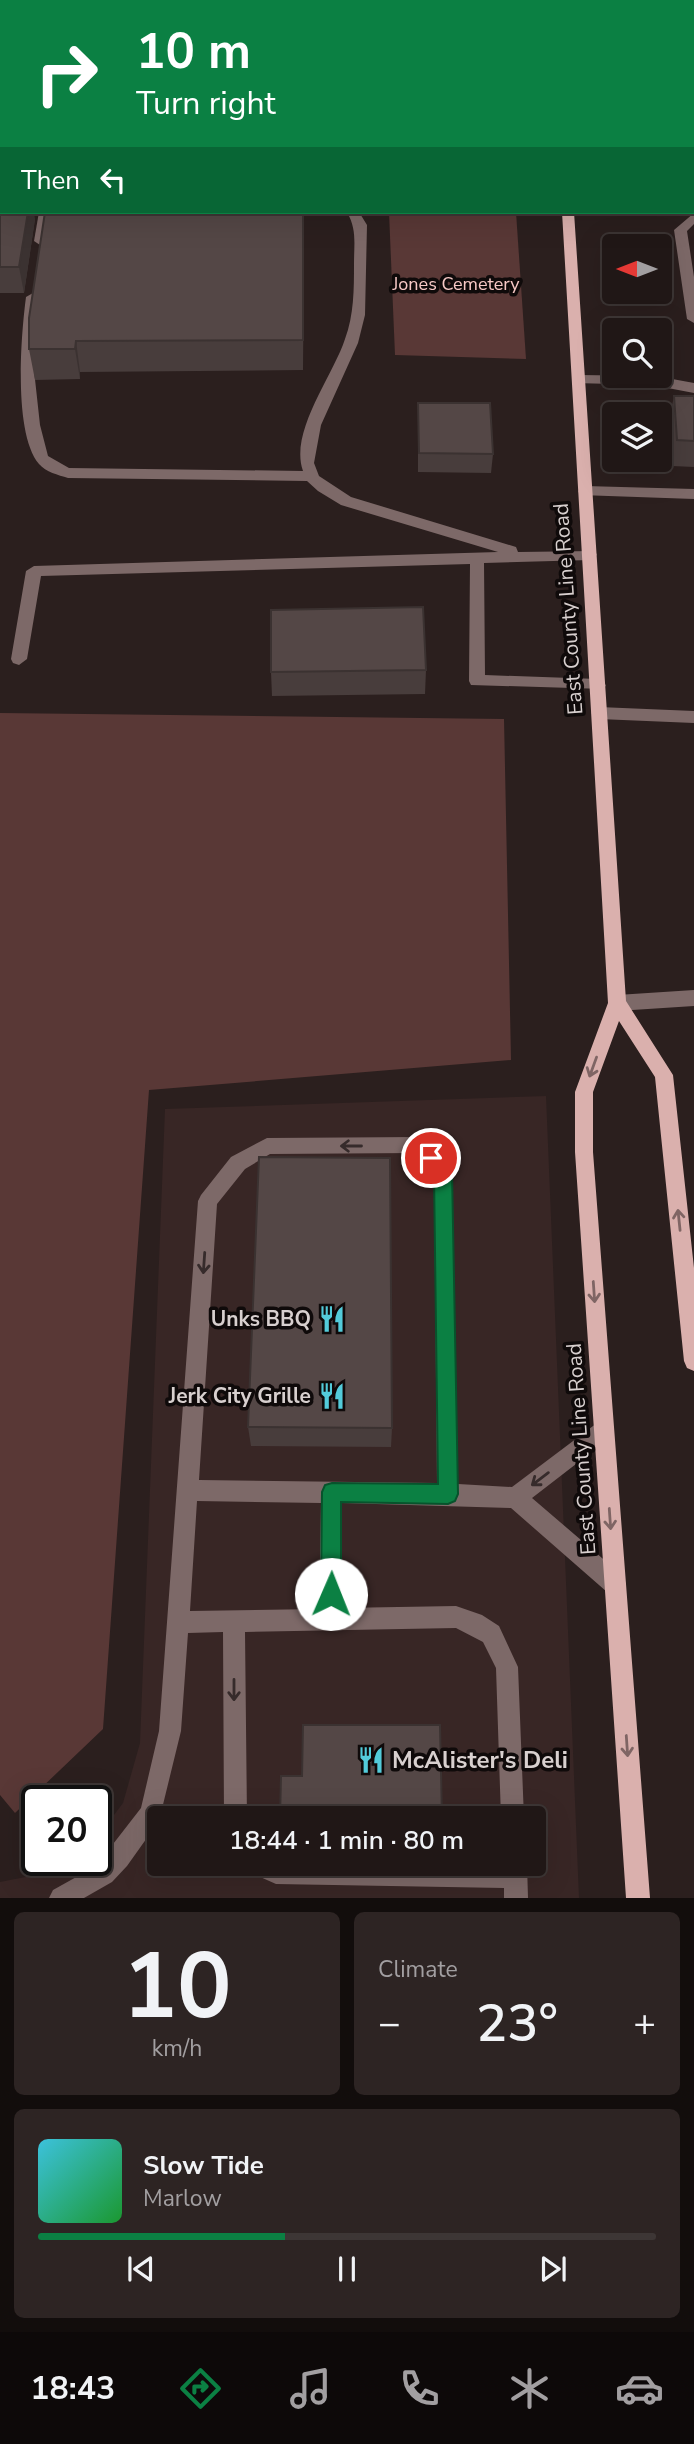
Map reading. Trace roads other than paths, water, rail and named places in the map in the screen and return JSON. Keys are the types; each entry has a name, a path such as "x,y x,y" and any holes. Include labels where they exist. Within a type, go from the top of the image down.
{"main road":[{"name":"East County Line Road","path":"568,214 617,1003 584,1092 584,1152 638,1898"},
{"name":"East County Line Road","path":"617,1003 664,1075 694,1361"}],"street":[{"path":"39,253 45,214"},
{"path":"353,214 361,225 356,327 340,372 310,433 306,458 311,476 323,488 346,501 468,540 531,556"},
{"path":"694,217 680,230 694,319"},
{"path":"35,280 25,348 25,382 36,441 41,456 51,467 68,473 311,476"},
{"path":"579,380 652,380 694,388"},
{"path":"586,491 694,494"},
{"path":"19,659 34,571 590,555"},
{"path":"477,558 477,681 598,685"},
{"path":"599,713 694,717"},
{"path":"617,1003 694,998"},
{"path":"66,1897 104,1874 119,1858 151,1813 170,1731 208,1202 238,1163 267,1146 419,1145 443,1171 448,1494"},
{"path":"515,1498 604,1430"},
{"path":"187,1490 448,1494 515,1498 615,1584"},
{"path":"330,1619 332,1492"},
{"path":"178,1622 456,1617 474,1623 491,1634 507,1667 513,1806"},
{"path":"234,1621 235,1806"},
{"path":"413,1876 516,1879"}],"place":[{"name":"Unks BBQ","path":"332,1319"},
{"name":"Jerk City Grille","path":"332,1396"},
{"name":"McAlister's Deli","path":"371,1760"}],"park label":[{"name":"Jones Cemetery","path":"456,284"}]}
